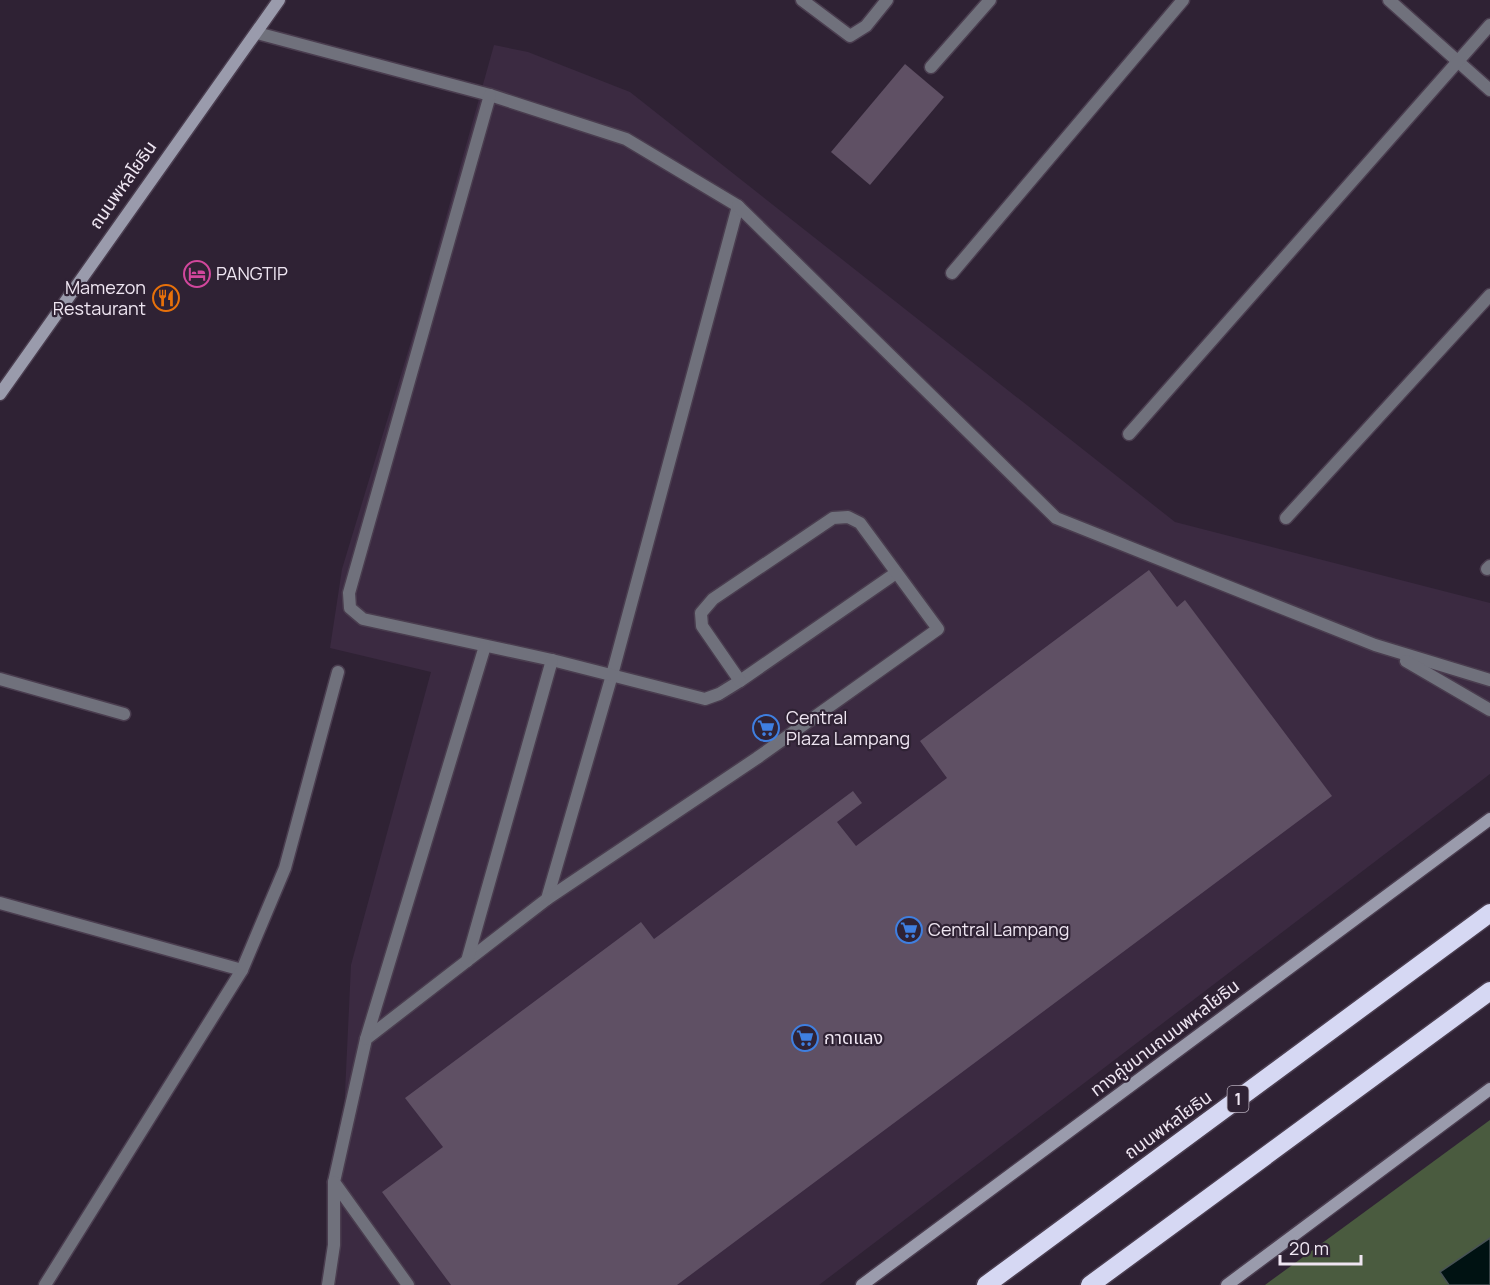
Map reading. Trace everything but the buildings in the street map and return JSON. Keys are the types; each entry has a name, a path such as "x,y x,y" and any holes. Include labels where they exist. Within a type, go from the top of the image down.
{"highway":[{"name":"ถนนพหลโยธิน","path":"986,1285 1490,913"},
{"path":"1090,1285 1490,991"}],"main road":[{"name":"ถนนพหลโยธิน","path":"0,394 279,0"},
{"name":"ทางคู่ขนานถนนพหลโยธิน","path":"862,1285 1490,819"},
{"path":"1227,1285 1490,1089"}],"street":[{"path":"802,0 850,36 866,26 887,0"},
{"path":"931,67 990,0"},
{"path":"952,273 1184,0"},
{"path":"1389,0 1490,90"},
{"path":"1129,434 1490,25"},
{"path":"257,33 490,96 626,139 738,206 1056,518 1375,645 1490,680"},
{"path":"490,96 349,593 350,608 363,619 552,660 705,699 719,694 740,681 896,573"},
{"path":"547,899 612,675 738,206"},
{"path":"1286,518 1490,295"},
{"path":"366,1038 547,899 757,758 938,629 860,523 848,518 833,518 713,599 701,613 702,626 740,681"},
{"path":"1375,645 1428,672 1490,710"},
{"path":"328,1285 334,1245 334,1182 366,1038 485,646"},
{"path":"467,961 552,660"},
{"path":"45,1285 242,970 285,868 338,672"},
{"path":"0,680 124,714"},
{"path":"0,903 242,970"},
{"path":"334,1182 408,1285"}],"shaded area":[{"path":"494,45 528,52 630,92 1175,522 1490,603 1490,774 819,1285 336,1285 351,965 431,672 330,648 342,569 416,325"},
{"path":"1490,1238 1490,1285 1449,1285 1440,1272"}],"green space":[{"path":"1490,1120 1490,1285 1265,1285"}],"place":[{"name":"PANGTIP","path":"197,274"},
{"name":"Mamezon Restaurant","path":"166,298"},
{"name":"Central Plaza Lampang","path":"766,728"},
{"name":"Central Lampang","path":"909,930"},
{"name":"กาดแลง","path":"805,1038"}]}
